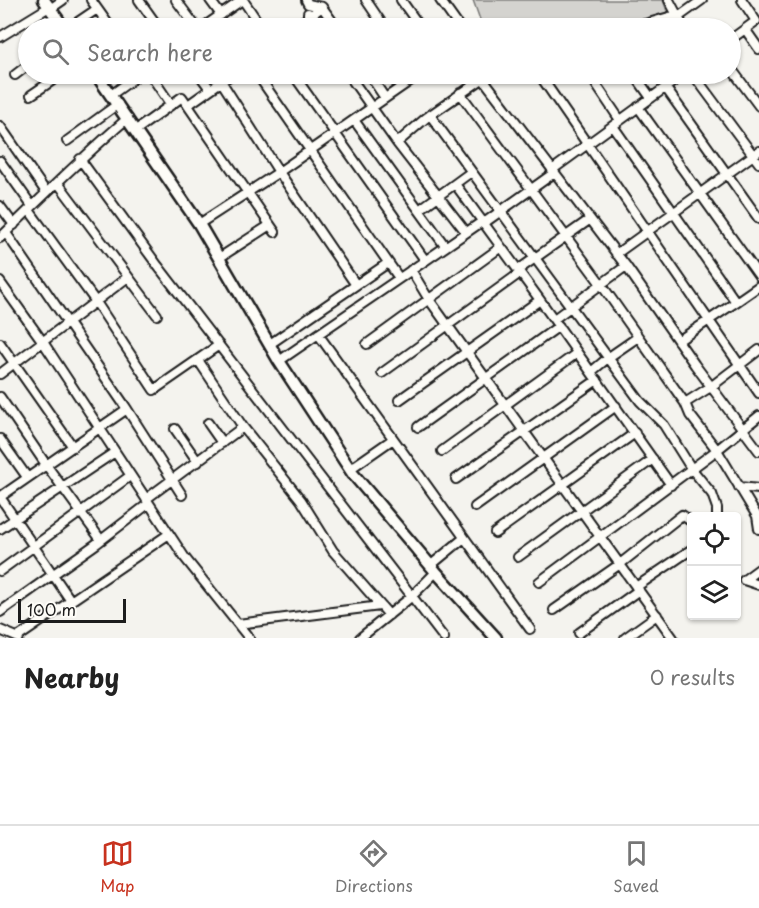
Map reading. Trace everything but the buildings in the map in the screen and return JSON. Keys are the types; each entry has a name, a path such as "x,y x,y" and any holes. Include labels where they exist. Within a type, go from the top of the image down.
{"main road":[{"path":"48,5 57,18"},
{"path":"104,84 199,224 279,361 350,469 433,569 496,638"}],"street":[{"path":"28,18 48,5 63,0"},
{"path":"91,0 104,18"},
{"path":"139,0 152,18"},
{"path":"176,0 190,18"},
{"path":"210,0 221,15"},
{"path":"219,18 242,0 255,18"},
{"path":"366,0 378,18"},
{"path":"401,0 414,18"},
{"path":"440,0 453,18"},
{"path":"669,0 676,17"},
{"path":"673,18 702,0"},
{"path":"741,32 756,21 742,0"},
{"path":"308,17 309,1 322,7 330,18"},
{"path":"308,17 322,7"},
{"path":"84,18 97,9"},
{"path":"0,37 18,25"},
{"path":"745,29 759,49"},
{"path":"741,82 759,106"},
{"path":"31,95 47,84"},
{"path":"67,141 130,84"},
{"path":"157,84 171,105"},
{"path":"206,84 210,89"},
{"path":"188,105 217,84"},
{"path":"223,84 279,172 356,285"},
{"path":"264,84 399,278"},
{"path":"300,84 425,260"},
{"path":"355,84 466,232"},
{"path":"376,84 386,98"},
{"path":"199,224 279,172 405,84"},
{"path":"397,143 430,115 473,84"},
{"path":"487,84 626,266 759,451"},
{"path":"546,84 759,393"},
{"path":"596,84 620,120"},
{"path":"641,84 651,98"},
{"path":"279,361 445,246 531,190 586,144 669,84"},
{"path":"701,84 756,153 759,163"},
{"path":"665,87 759,219"},
{"path":"460,93 602,284 685,403 690,415 717,450 740,487 757,516 759,529"},
{"path":"136,130 182,97 272,229 219,258"},
{"path":"638,107 759,276"},
{"path":"430,115 640,401 664,426 712,494 717,512"},
{"path":"128,118 80,159 3,236 68,322 182,495"},
{"path":"354,120 445,246"},
{"path":"0,126 46,192"},
{"path":"613,126 736,302"},
{"path":"616,254 756,153"},
{"path":"80,159 158,266 444,638"},
{"path":"0,161 154,390 219,345"},
{"path":"420,210 471,172"},
{"path":"58,183 158,315"},
{"path":"455,184 671,485"},
{"path":"0,206 14,225"},
{"path":"382,373 519,272 534,258 590,220"},
{"path":"367,344 501,247"},
{"path":"270,344 388,263"},
{"path":"418,427 486,378 556,322 570,307 626,266"},
{"path":"411,270 428,298 657,615 670,637"},
{"path":"0,374 128,277"},
{"path":"0,282 43,342 185,558 249,638"},
{"path":"678,341 759,286"},
{"path":"399,400 540,300"},
{"path":"318,334 530,629"},
{"path":"591,372 638,337"},
{"path":"0,343 73,447"},
{"path":"685,403 712,386 759,350"},
{"path":"442,451 577,353"},
{"path":"198,360 243,427 301,500 333,551 389,615"},
{"path":"456,479 597,380"},
{"path":"0,397 46,466 101,540"},
{"path":"476,507 616,406"},
{"path":"71,601 0,497 127,409"},
{"path":"539,582 671,485 759,416"},
{"path":"208,423 222,443"},
{"path":"0,612 101,540 243,427"},
{"path":"175,429 198,462"},
{"path":"495,533 635,433"},
{"path":"0,439 27,477"},
{"path":"350,469 393,439"},
{"path":"0,529 115,452"},
{"path":"518,557 653,459"},
{"path":"0,572 130,476"},
{"path":"740,487 759,489"},
{"path":"554,609 620,564 682,514 687,518"},
{"path":"0,630 19,637 169,534"},
{"path":"360,638 411,597 433,569 464,538"},
{"path":"579,633 687,553"},
{"path":"759,568 744,580 759,585"},
{"path":"238,624 380,606"},
{"path":"625,638 657,615"}],"shaded area":[{"path":"473,0 663,0 668,14 655,18 479,18"}]}
